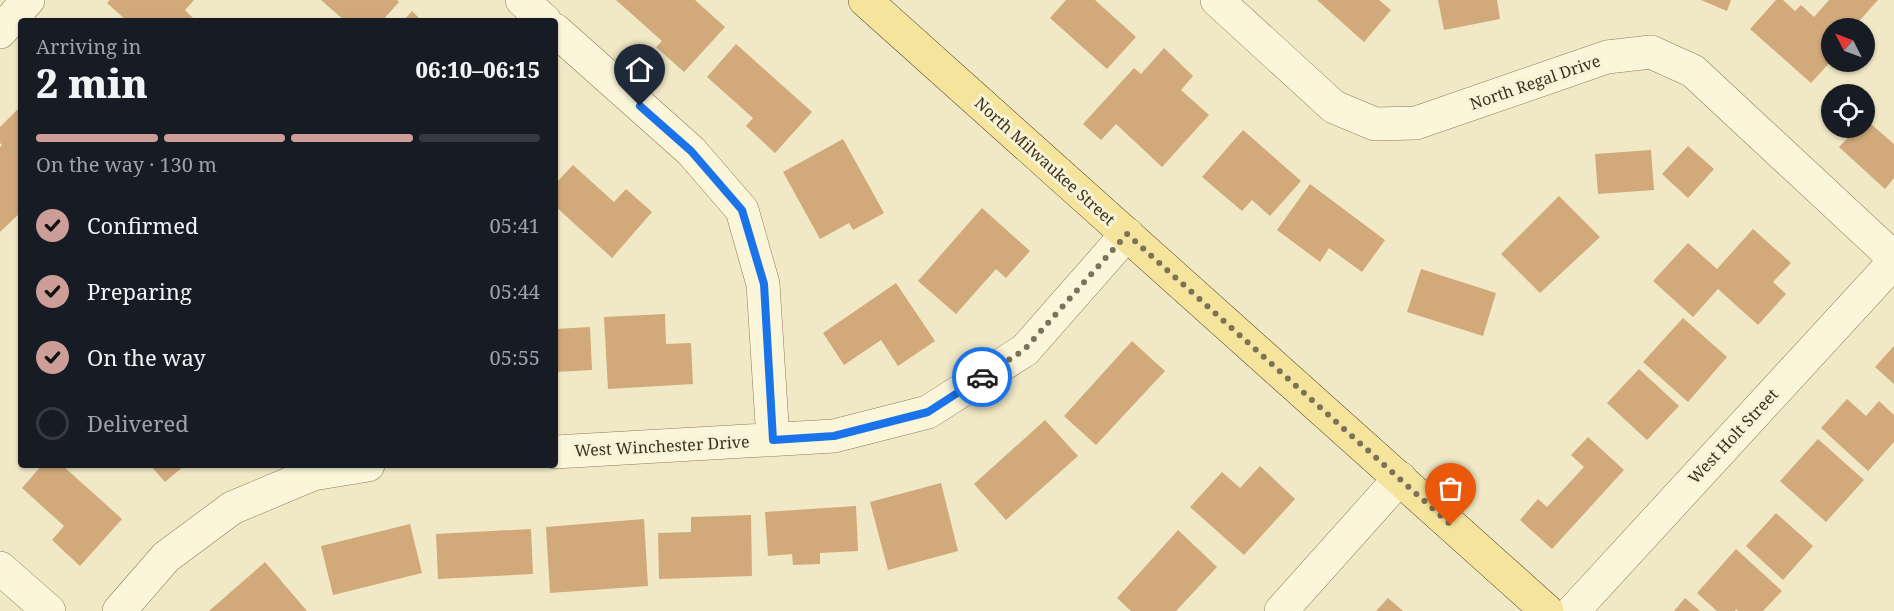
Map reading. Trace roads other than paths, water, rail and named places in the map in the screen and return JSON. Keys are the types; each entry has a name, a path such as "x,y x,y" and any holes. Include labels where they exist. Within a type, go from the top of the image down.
{"main road":[{"name":"North Milwaukee Street","path":"865,0 1547,611"}],"street":[{"path":"0,32 28,0"},
{"path":"522,0 542,18"},
{"name":"North Regal Drive","path":"1217,0 1334,107 1375,124 1416,123 1607,57 1651,52 1694,71 1894,260"},
{"path":"558,33 691,151 742,210 764,284 773,440"},
{"name":"West Winchester Drive","path":"558,452 834,436 928,412 1024,350 1127,234"},
{"name":"West Holt Street","path":"1573,611 1894,260"},
{"path":"119,611 166,557 232,508 312,470 334,468"},
{"path":"1281,611 1400,478"},
{"path":"0,568 49,611"}]}
